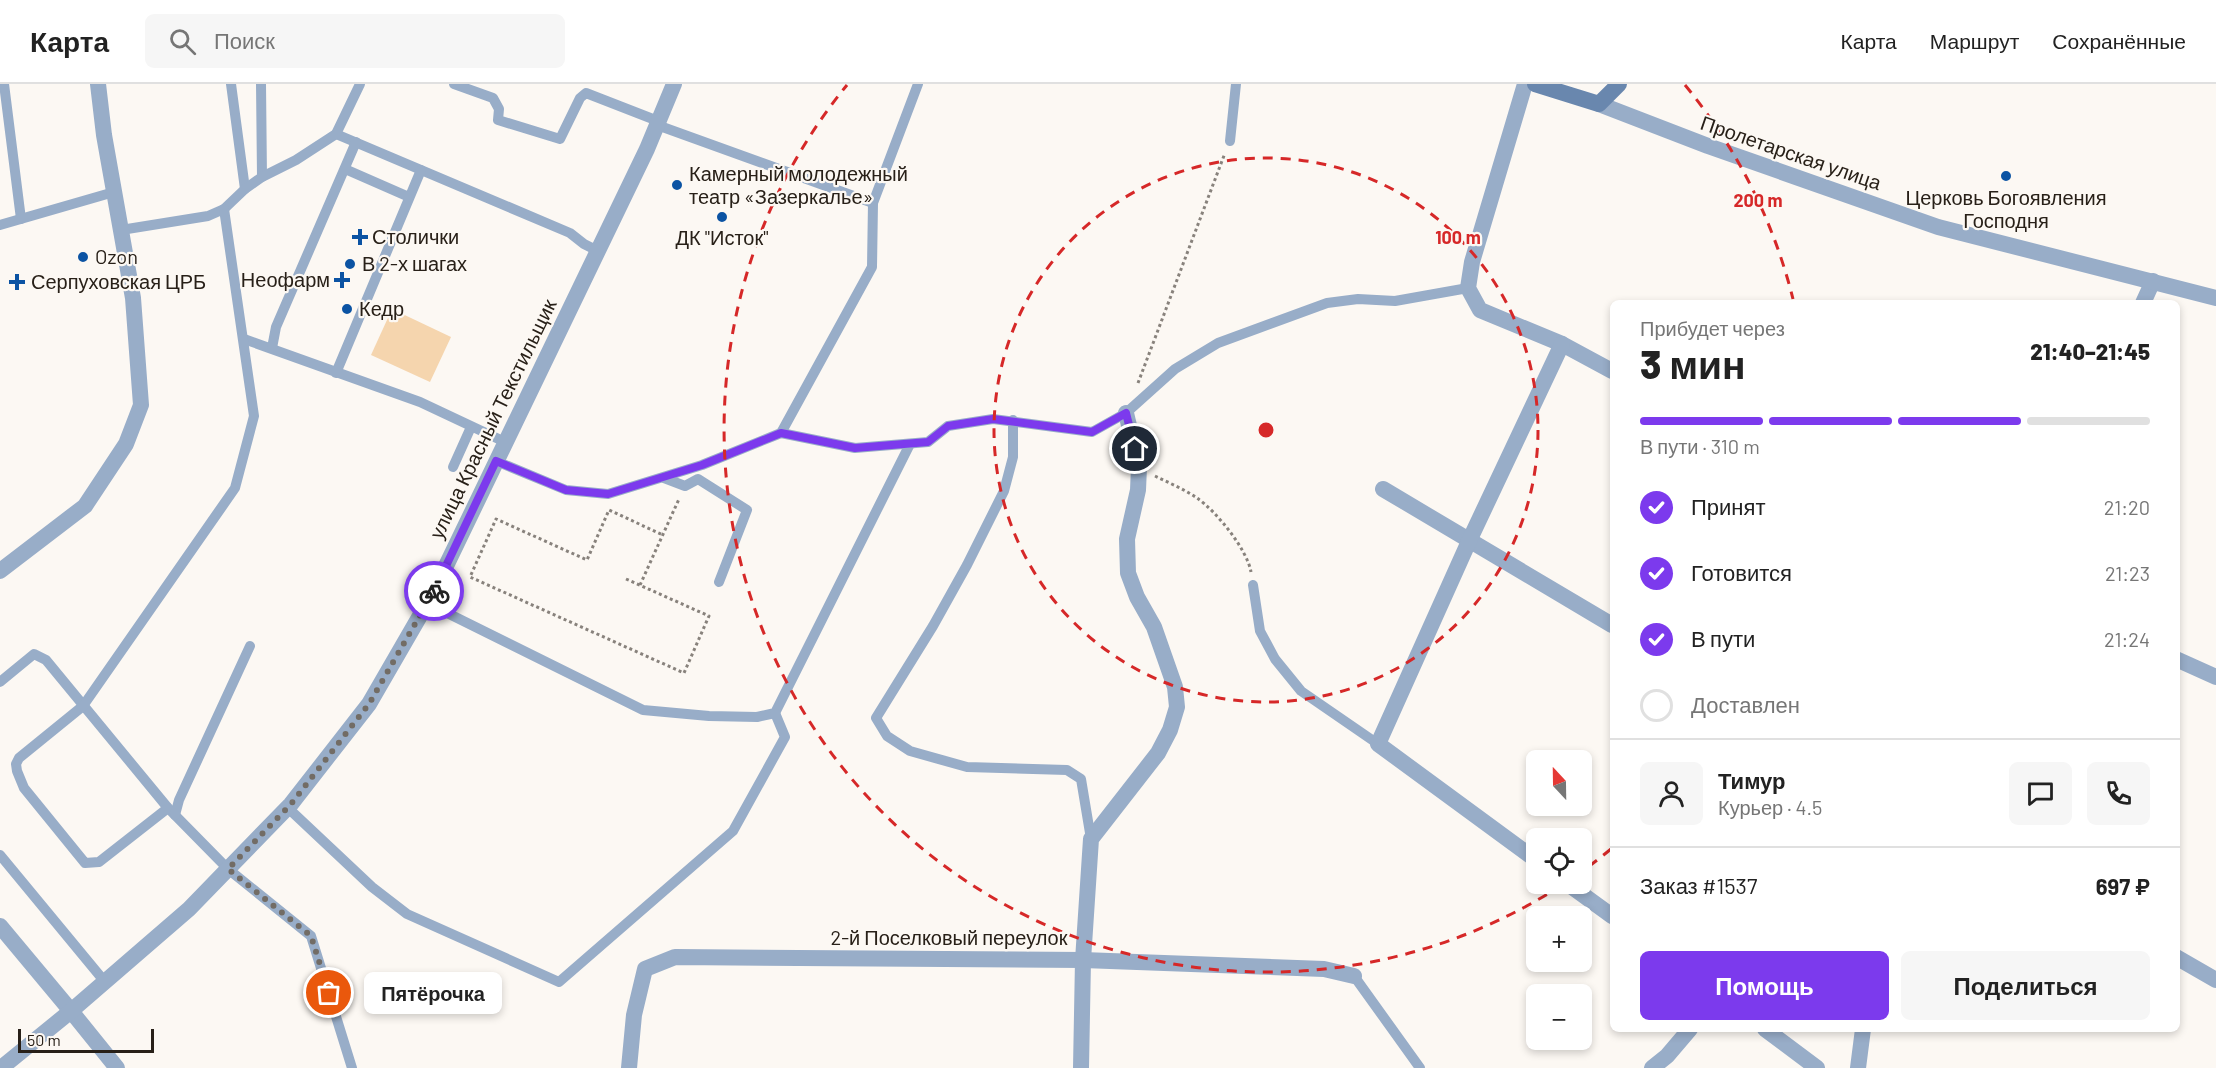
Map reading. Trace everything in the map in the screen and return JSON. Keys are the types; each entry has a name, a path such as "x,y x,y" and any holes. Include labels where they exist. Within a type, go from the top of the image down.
{"main road":[{"path":"1535,84 1599,104 1619,84"}],"street":[{"path":"0,571 85,506 126,444 141,405 133,298 104,135 98,84"},
{"name":"улица Красный Текстильщик","path":"2,1068 189,909 288,808 369,704 427,603 598,251 674,84"},
{"path":"1525,84 1472,262 1468,288 1480,310 1562,344 1610,371"},
{"name":"Пролетарская улица","path":"1599,104 1708,146 1938,226 2216,298"},
{"path":"2144,300 2153,281"},
{"path":"1526,853 1378,744 1470,539 1562,344"},
{"path":"1081,1068 1083,960 1091,838 1158,753 1170,730 1177,706 1175,687 1154,627 1137,597 1128,573 1127,538 1138,490 1139,467 1126,413"},
{"path":"1383,489 1610,624"},
{"path":"2180,661 2216,677"},
{"path":"1582,894 1610,915"},
{"path":"0,926 117,1068"},
{"name":"2-й Поселковый переулок","path":"629,1068 634,1016 645,969 675,957 1083,960 1324,969 1354,976"},
{"path":"2180,959 2216,980"},
{"path":"1652,1068 1667,1056 1687,1032"},
{"path":"1769,1032 1817,1068"},
{"path":"1858,1068 1863,1032"}],"lane":[{"path":"3,84 21,219"},
{"path":"231,84 245,189"},
{"path":"261,84 262,177"},
{"path":"121,230 208,216 224,209 262,177 296,160 336,134 360,84"},
{"path":"454,84 493,98 499,109 498,120 560,139 580,98 586,93 658,123 873,203"},
{"path":"781,433 872,267 873,203 918,84"},
{"path":"1230,141 1236,84"},
{"path":"336,134 570,233 598,251"},
{"path":"272,348 276,327 356,142"},
{"path":"345,169 410,197"},
{"path":"336,373 421,170"},
{"path":"0,225 114,192"},
{"path":"224,209 254,416 235,488 83,706 19,758 16,764 24,788 86,863 99,862 171,811 250,646"},
{"path":"496,461 566,490 608,494 702,465 781,433 855,448 928,442 948,426 993,419 1092,432 1126,413 1175,369 1218,343 1327,303 1358,299 1395,301 1468,288"},
{"path":"244,339 420,402 506,442"},
{"path":"1013,420 1013,457 1004,491 933,626 876,718 887,736 910,751 967,767 1067,770 1081,779 1091,838"},
{"path":"453,467 471,426"},
{"path":"288,808 372,887 407,914 559,982 733,831 785,737 775,713 910,444"},
{"path":"664,478 685,486 698,479 747,510 719,582"},
{"path":"1253,585 1260,631 1281,667 1301,691 1378,744"},
{"path":"427,603 643,710 709,716 757,717 775,713"},
{"path":"0,682 34,654 46,660 171,811 228,869 311,936 352,1068"},
{"path":"2,862 105,982"},
{"path":"1354,976 1420,1068"}],"path":[{"path":"1126,413 1230,141"},
{"path":"1139,467 1198,499 1229,530 1249,560 1253,585"},
{"path":"640,585 686,483 685,486"},
{"path":"626,579 710,616 684,673 587,627 470,577 496,519 587,560 609,510 663,535"},
{"path":"482,550 488,552"},
{"path":"690,644 696,646"}],"shaded area":[{"path":"392,309 451,337 430,382 371,355"}],"way so far":[{"path":"329,993 311,936 228,869 291,804 369,704 434,591"}],"place":[{"name":"Церковь Богоявления Господня","path":"2006,176"},
{"name":"Камерный молодежный театр «Зазеркалье»","path":"677,185"},
{"name":"ДК \"Исток\"","path":"722,217"},
{"name":"Столички","path":"360,237"},
{"name":"Ozon","path":"83,257"},
{"name":"В 2-х шагах","path":"350,264"},
{"name":"Неофарм","path":"342,280"},
{"name":"Серпуховская ЦРБ","path":"17,282"},
{"name":"Кедр","path":"347,309"},
{"name":"Пятёрочка","path":"329,993"}],"route":[{"path":"434,591 496,461 566,490 608,494 702,465 781,433 855,448 928,442 948,426 993,419 1092,432 1126,413 1135,449"}]}
